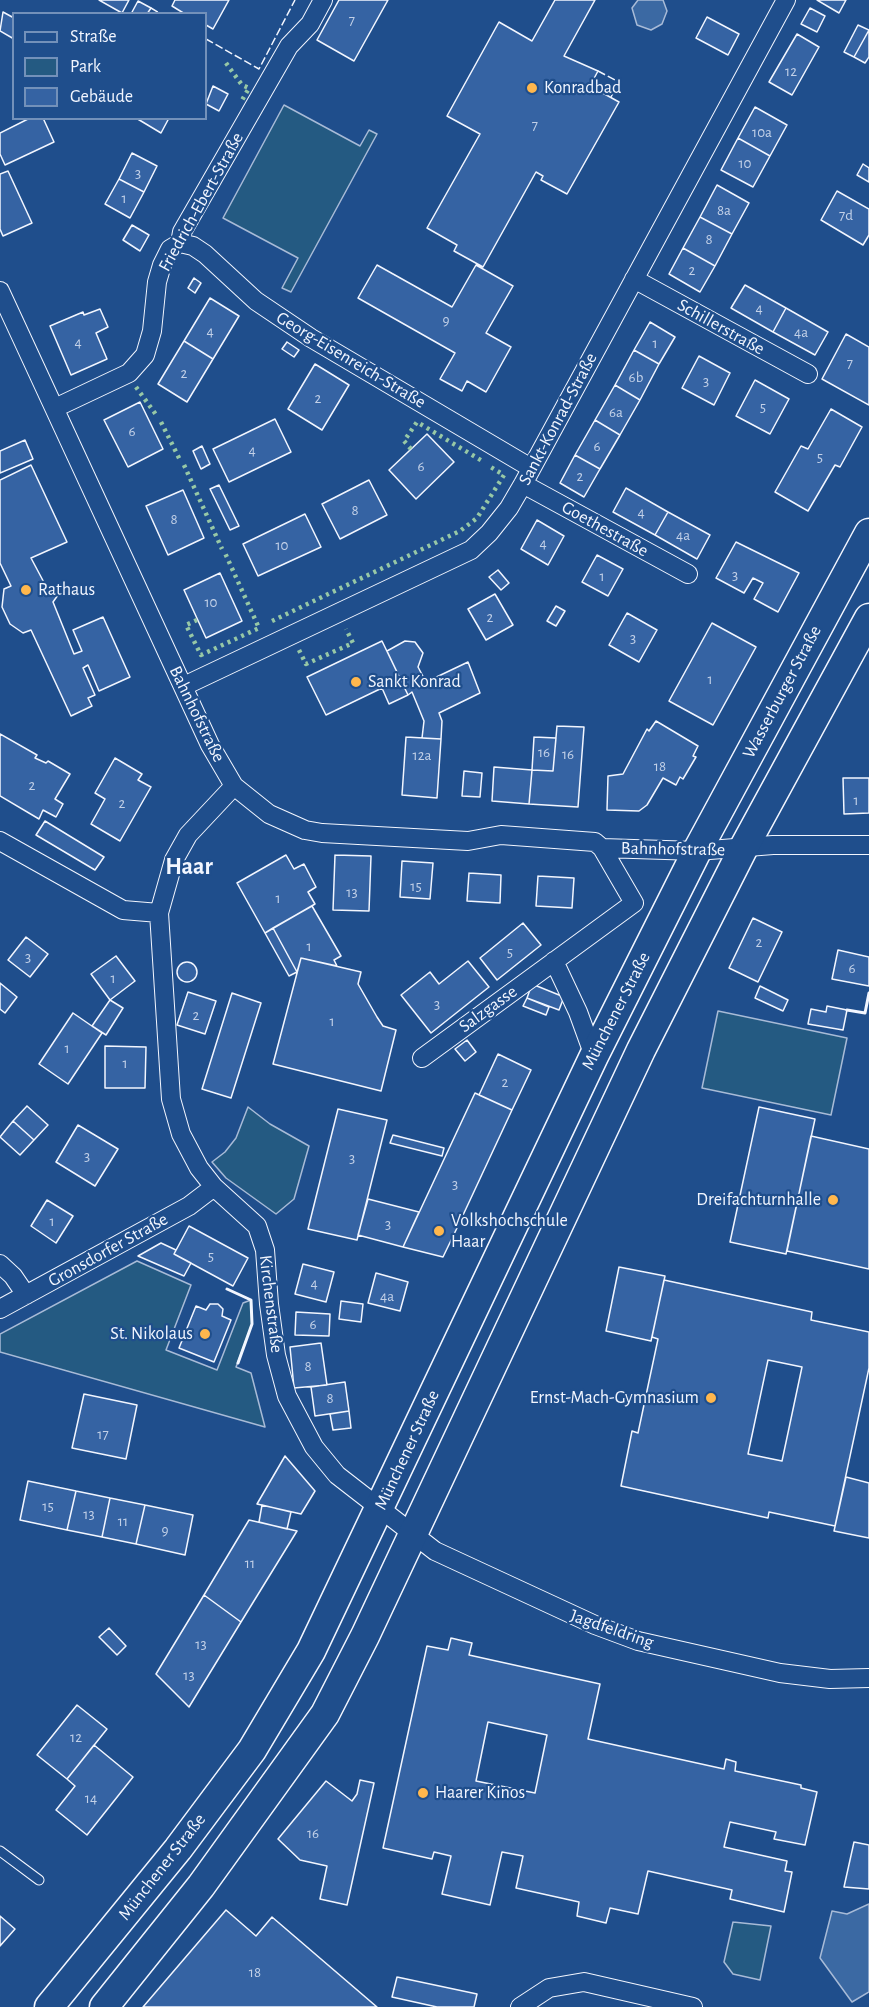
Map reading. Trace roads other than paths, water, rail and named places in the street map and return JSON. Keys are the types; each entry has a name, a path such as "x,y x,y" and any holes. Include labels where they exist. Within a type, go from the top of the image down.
{"main road":[{"name":"Wasserburger Straße","path":"697,851 869,533"},
{"path":"104,2007 201,1886 324,1714 413,1534 636,1059 743,849 869,618"},
{"name":"Münchener Straße","path":"49,2007 178,1849 252,1750 311,1651 594,1056 697,851"}],"street":[{"name":"Friedrich-Ebert-Straße","path":"55,408 129,373 146,355 162,265 170,249 180,243 182,232 289,46 310,24 323,0"},
{"name":"Sankt-Konrad-Straße","path":"184,686 471,550 509,508 786,0"},
{"name":"Georg-Eisenreich-Straße","path":"180,243 193,246 205,254 256,301 311,338 531,468"},
{"name":"Schillerstraße","path":"634,279 808,374"},
{"name":"Bahnhofstraße","path":"0,291 210,745 234,786 269,814 305,830 322,833 468,841 501,835 595,842 602,848 634,903"},
{"name":"Goethestraße","path":"523,484 688,574"},
{"name":"Kirchenstraße","path":"234,786 206,813 174,860 159,913 171,1099 181,1134 199,1168 214,1187 256,1226 262,1240 276,1354 287,1396 299,1423 337,1475 380,1508"},
{"path":"0,841 123,910 159,913"},
{"name":"Bahnhofstraße","path":"602,848 697,851 773,845 869,845"},
{"path":"634,903 663,918"},
{"name":"Salzgasse","path":"422,1058 634,903"},
{"path":"554,960 578,1012 594,1056"},
{"name":"Gronsdorfer Straße","path":"0,1309 197,1201 214,1187"},
{"path":"0,1264 13,1276 26,1295"},
{"name":"Jagdfeldring","path":"380,1508 435,1551 560,1610 638,1641 802,1676 830,1679 869,1678"},
{"path":"523,2004 549,1988 584,1982 693,2007"}],"lane":[{"path":"0,1851 39,1880"}],"place":[{"name":"Konradbad","path":"532,88"},
{"name":"Rathaus","path":"26,590"},
{"name":"Sankt Konrad","path":"356,682"},
{"name":"Dreifachturnhalle","path":"833,1200"},
{"name":"Volkshochschule Haar","path":"439,1231"},
{"name":"St. Nikolaus","path":"205,1334"},
{"name":"Ernst-Mach-Gymnasium","path":"711,1398"},
{"name":"Haarer Kinos","path":"423,1793"}],"district":[{"name":"Haar","path":"189,867"}]}
